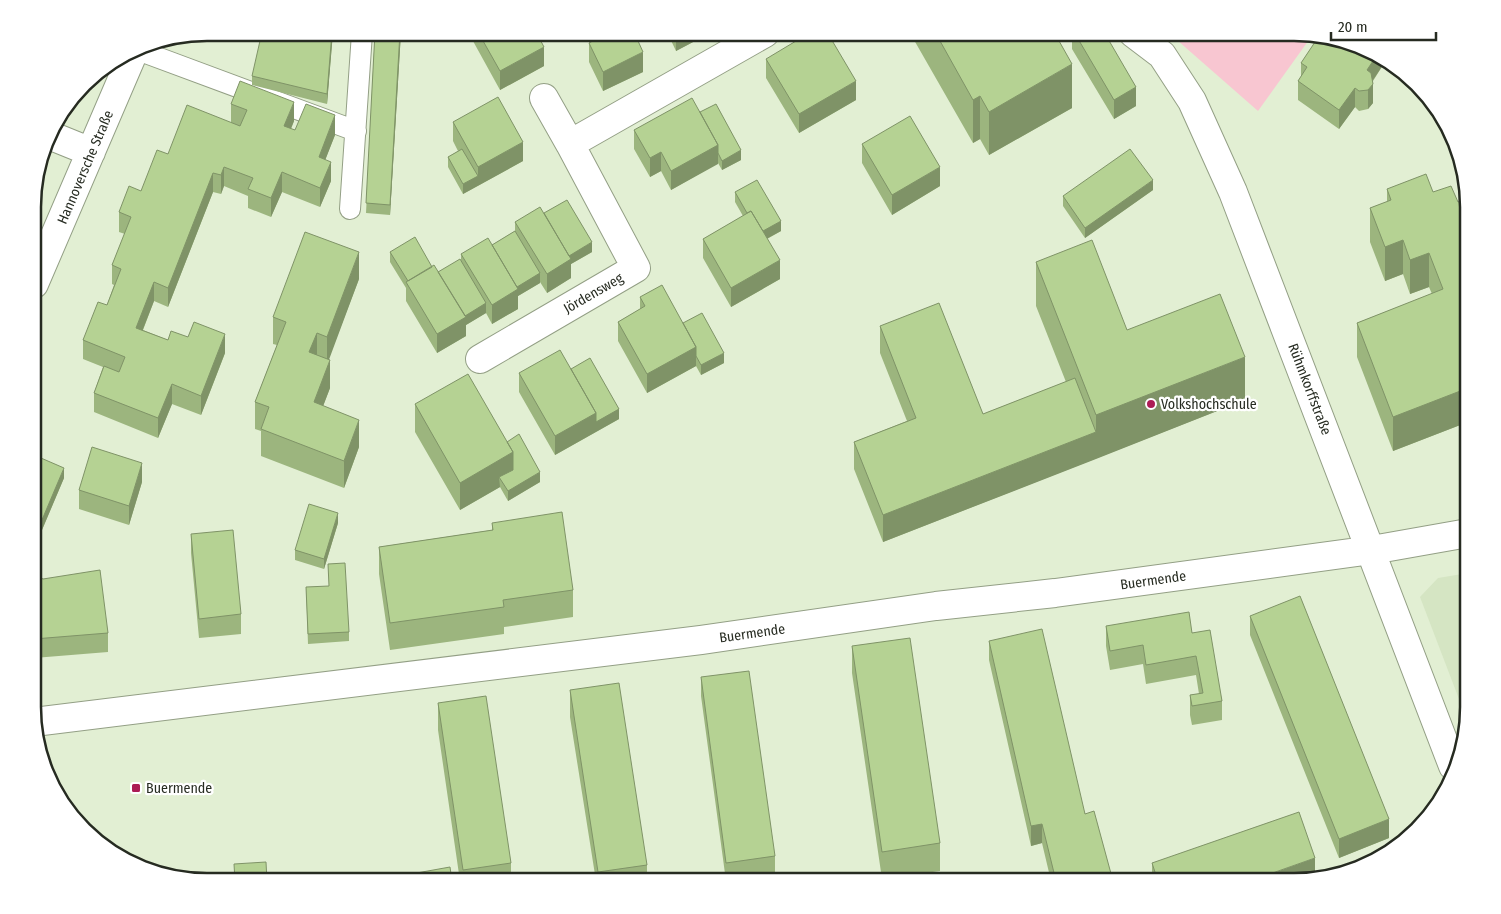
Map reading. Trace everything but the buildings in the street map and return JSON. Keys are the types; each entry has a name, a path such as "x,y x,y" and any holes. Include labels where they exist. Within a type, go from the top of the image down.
{"street":[{"path":"570,144 748,41"},
{"name":"Rühmkorffstraße","path":"1144,41 1162,55 1192,101 1237,201 1451,759"},
{"name":"Hannoversche Straße","path":"41,268 130,61"},
{"name":"Jördensweg","path":"480,359 636,268 544,98"},
{"path":"57,138 91,152"},
{"name":"Buermende","path":"42,721 701,640 936,606 1065,592 1372,550 1459,535"}],"lane":[{"path":"350,209 361,41"},
{"path":"146,53 356,131"}],"shaded area":[{"path":"1178,41 1307,42 1258,111"},
{"path":"1459,574 1459,699 1420,597 1438,578"}],"place":[{"name":"Volkshochschule","path":"1151,404"},
{"name":"Buermende","path":"136,788"}]}
